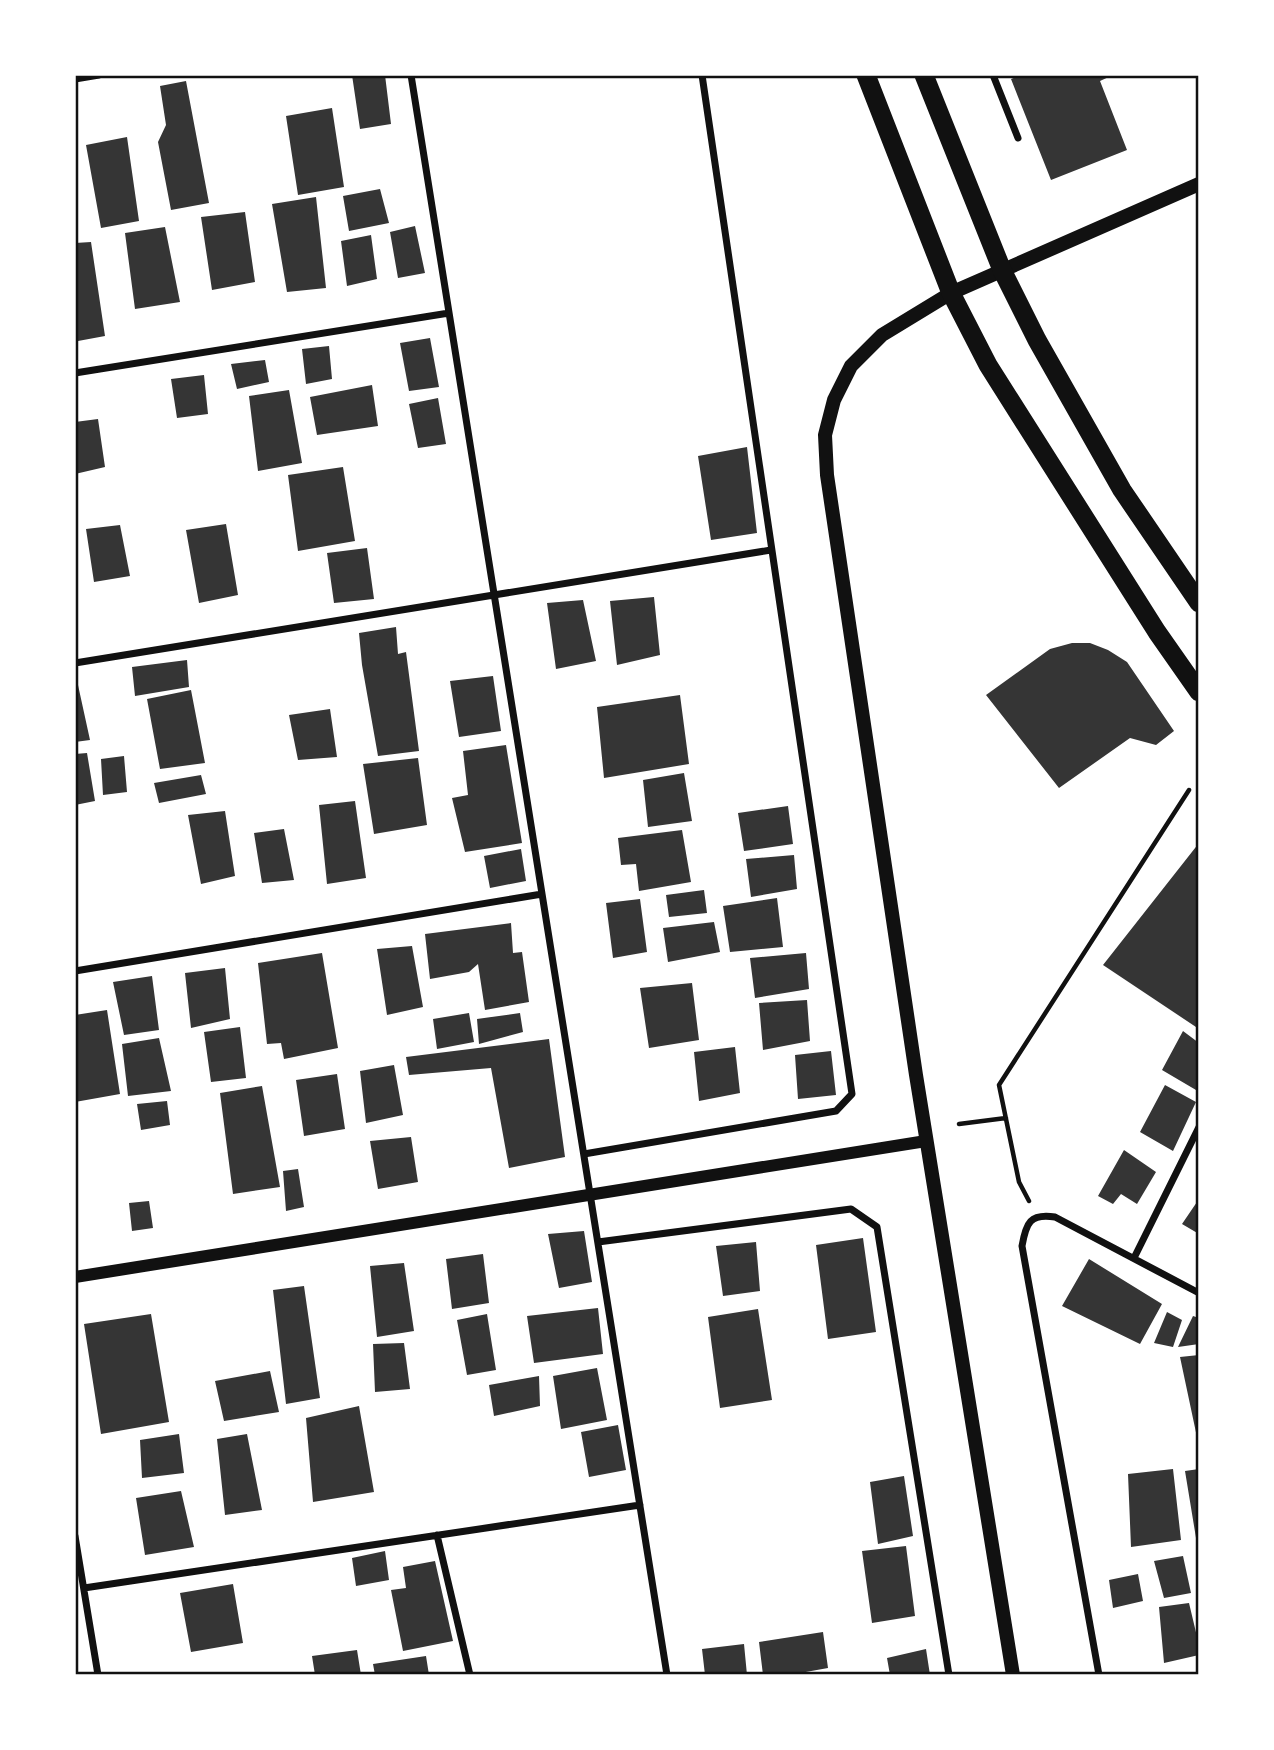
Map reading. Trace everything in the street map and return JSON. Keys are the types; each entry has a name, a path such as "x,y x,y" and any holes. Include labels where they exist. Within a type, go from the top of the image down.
{"highway":[{"path":"866,75 951,293 992,374 1157,632 1199,692"},
{"path":"925,75 1002,270 1037,340 1122,489 1199,603"}],"main road":[{"path":"1013,1675 926,1142 829,489 825,435 834,400 851,366 882,335 951,293 1199,184"}],"street":[{"path":"75,79 99,75"},
{"path":"411,75 667,1675"},
{"path":"584,1154 836,1111 852,1094 702,75"},
{"path":"993,75 1018,138"},
{"path":"75,373 449,313"},
{"path":"75,663 771,550"},
{"path":"75,971 542,894"},
{"path":"1133,1258 1199,1128"},
{"path":"75,1277 926,1142"},
{"path":"598,1242 851,1209 877,1227 949,1675"},
{"path":"1099,1675 1022,1246 1024,1230 1030,1221 1038,1217 1055,1217 1199,1293"},
{"path":"84,1588 640,1505"},
{"path":"75,1535 98,1675"},
{"path":"437,1535 470,1675"}],"path":[{"path":"1038,1217 1019,1182 999,1085 1189,790"},
{"path":"959,1124 1006,1118"}],"building":[{"path":"352,75 385,75 391,124 360,129"},
{"path":"1021,75 1113,75 1100,81 1127,150 1051,180 1011,79"},
{"path":"186,81 209,203 171,210 158,142 166,125 160,86"},
{"path":"332,108 344,187 298,195 286,116"},
{"path":"127,137 139,221 101,228 86,145"},
{"path":"380,189 389,223 349,231 343,196"},
{"path":"316,197 326,288 287,292 272,204"},
{"path":"245,212 255,282 212,290 201,217"},
{"path":"415,226 425,273 398,278 390,232"},
{"path":"165,227 180,302 135,309 125,233"},
{"path":"371,235 377,279 347,286 341,241"},
{"path":"91,242 105,336 78,341 75,332 75,243"},
{"path":"430,338 439,387 409,391 400,343"},
{"path":"329,346 332,379 306,384 302,349"},
{"path":"265,360 269,382 237,389 231,364"},
{"path":"204,375 208,414 177,418 171,379"},
{"path":"372,385 378,426 317,435 310,397"},
{"path":"289,390 302,463 258,471 249,396"},
{"path":"438,398 446,444 418,448 409,404"},
{"path":"98,419 105,467 75,474 75,422"},
{"path":"747,447 757,533 711,540 698,456"},
{"path":"343,467 355,541 298,551 288,475"},
{"path":"226,524 238,595 199,603 186,530"},
{"path":"120,525 130,576 94,582 86,529"},
{"path":"367,548 374,599 334,603 327,553"},
{"path":"654,597 660,655 617,665 610,601"},
{"path":"583,600 596,661 556,669 547,603"},
{"path":"396,627 398,654 406,652 419,751 378,756 359,633"},
{"path":"1072,643 1090,643 1127,662 1174,731 1156,745 1130,738 1059,788 986,695 1050,649"},
{"path":"187,660 189,687 135,696 132,667"},
{"path":"493,676 501,731 459,737 450,681"},
{"path":"75,685 78,685 90,740 75,742"},
{"path":"191,690 205,763 160,769 147,699"},
{"path":"680,695 689,764 604,778 597,707"},
{"path":"330,709 337,757 298,760 289,715"},
{"path":"506,745 522,843 465,852 452,798 468,795 463,751"},
{"path":"87,753 95,801 75,805 75,754"},
{"path":"124,756 127,792 103,795 101,759"},
{"path":"418,758 427,825 374,834 363,764"},
{"path":"684,773 692,821 648,827 643,780"},
{"path":"201,775 206,794 159,803 154,783"},
{"path":"355,801 366,878 327,884 319,805"},
{"path":"788,806 793,844 744,851 738,813"},
{"path":"225,811 235,876 201,884 188,815"},
{"path":"284,829 294,880 262,883 254,833"},
{"path":"682,830 691,882 639,891 636,864 621,865 618,838"},
{"path":"1199,843 1199,1029 1103,965"},
{"path":"521,849 526,881 490,888 484,856"},
{"path":"794,855 797,889 751,897 746,859"},
{"path":"704,890 707,913 669,917 666,895"},
{"path":"777,898 783,947 730,952 723,906"},
{"path":"640,899 647,952 613,958 606,903"},
{"path":"714,922 720,952 668,962 663,928"},
{"path":"511,923 513,953 522,952 529,1002 485,1010 478,964 469,972 430,979 425,934"},
{"path":"412,946 423,1007 387,1015 377,949"},
{"path":"322,953 338,1048 284,1059 281,1043 267,1044 258,963"},
{"path":"806,953 809,989 755,998 750,958"},
{"path":"225,968 230,1019 191,1028 185,973"},
{"path":"152,976 159,1030 124,1035 113,982"},
{"path":"692,983 699,1040 649,1048 640,988"},
{"path":"807,1000 810,1041 763,1050 759,1003"},
{"path":"107,1010 120,1094 75,1102 75,1015"},
{"path":"469,1013 474,1042 437,1049 433,1019"},
{"path":"520,1013 523,1032 479,1044 477,1019"},
{"path":"240,1027 246,1078 211,1082 204,1032"},
{"path":"1183,1031 1199,1043 1199,1085 1196,1090 1162,1070"},
{"path":"159,1038 171,1091 128,1096 122,1044"},
{"path":"549,1039 565,1157 509,1168 491,1068 409,1075 406,1057"},
{"path":"735,1047 740,1093 699,1101 694,1052"},
{"path":"831,1051 836,1095 798,1099 795,1055"},
{"path":"394,1065 403,1115 366,1123 360,1071"},
{"path":"337,1074 345,1129 304,1136 296,1080"},
{"path":"1165,1085 1196,1102 1173,1151 1140,1132"},
{"path":"262,1086 280,1187 233,1194 220,1093"},
{"path":"167,1101 170,1125 141,1130 137,1104"},
{"path":"411,1137 418,1182 378,1189 370,1141"},
{"path":"1124,1150 1156,1172 1137,1204 1121,1194 1113,1204 1098,1196"},
{"path":"298,1169 304,1207 286,1211 283,1171"},
{"path":"1199,1199 1199,1234 1182,1224"},
{"path":"149,1201 153,1228 132,1231 129,1203"},
{"path":"584,1231 592,1282 559,1288 548,1234"},
{"path":"863,1238 876,1332 828,1339 816,1245"},
{"path":"756,1242 760,1291 723,1296 716,1246"},
{"path":"483,1254 489,1303 452,1309 446,1259"},
{"path":"1089,1259 1162,1304 1140,1344 1062,1306"},
{"path":"404,1263 414,1331 377,1337 370,1266"},
{"path":"304,1286 320,1398 286,1404 273,1290"},
{"path":"598,1308 603,1354 534,1363 527,1316"},
{"path":"758,1309 772,1400 720,1408 708,1317"},
{"path":"1167,1312 1182,1320 1173,1347 1154,1343"},
{"path":"151,1314 169,1422 101,1434 84,1324"},
{"path":"487,1314 496,1370 467,1375 457,1320"},
{"path":"1193,1316 1199,1318 1199,1344 1178,1347"},
{"path":"404,1343 410,1389 375,1392 373,1344"},
{"path":"1199,1355 1199,1442 1198,1442 1180,1357"},
{"path":"597,1368 607,1420 561,1429 553,1376"},
{"path":"270,1371 279,1412 224,1421 215,1381"},
{"path":"539,1376 540,1406 494,1416 489,1385"},
{"path":"359,1406 374,1492 313,1502 306,1418"},
{"path":"618,1425 626,1470 589,1477 581,1432"},
{"path":"179,1434 184,1473 142,1478 140,1440"},
{"path":"247,1434 262,1510 225,1515 217,1439"},
{"path":"1173,1469 1181,1540 1131,1547 1128,1474"},
{"path":"1199,1469 1199,1544 1197,1544 1185,1471"},
{"path":"904,1476 913,1536 878,1544 870,1482"},
{"path":"181,1491 194,1547 145,1555 136,1498"},
{"path":"906,1546 915,1616 872,1623 862,1551"},
{"path":"385,1551 389,1580 356,1586 352,1558"},
{"path":"1183,1556 1191,1593 1164,1598 1154,1561"},
{"path":"435,1561 453,1641 403,1651 391,1590 406,1588 403,1567"},
{"path":"1138,1574 1143,1601 1113,1608 1109,1580"},
{"path":"233,1584 243,1643 191,1652 180,1593"},
{"path":"1189,1603 1199,1655 1164,1663 1159,1607"},
{"path":"823,1632 828,1668 789,1675 763,1675 759,1642"},
{"path":"744,1644 747,1675 705,1675 702,1649"},
{"path":"926,1649 930,1675 890,1675 887,1658"},
{"path":"357,1650 361,1675 315,1675 312,1656"},
{"path":"426,1656 429,1675 375,1675 373,1664"}]}
